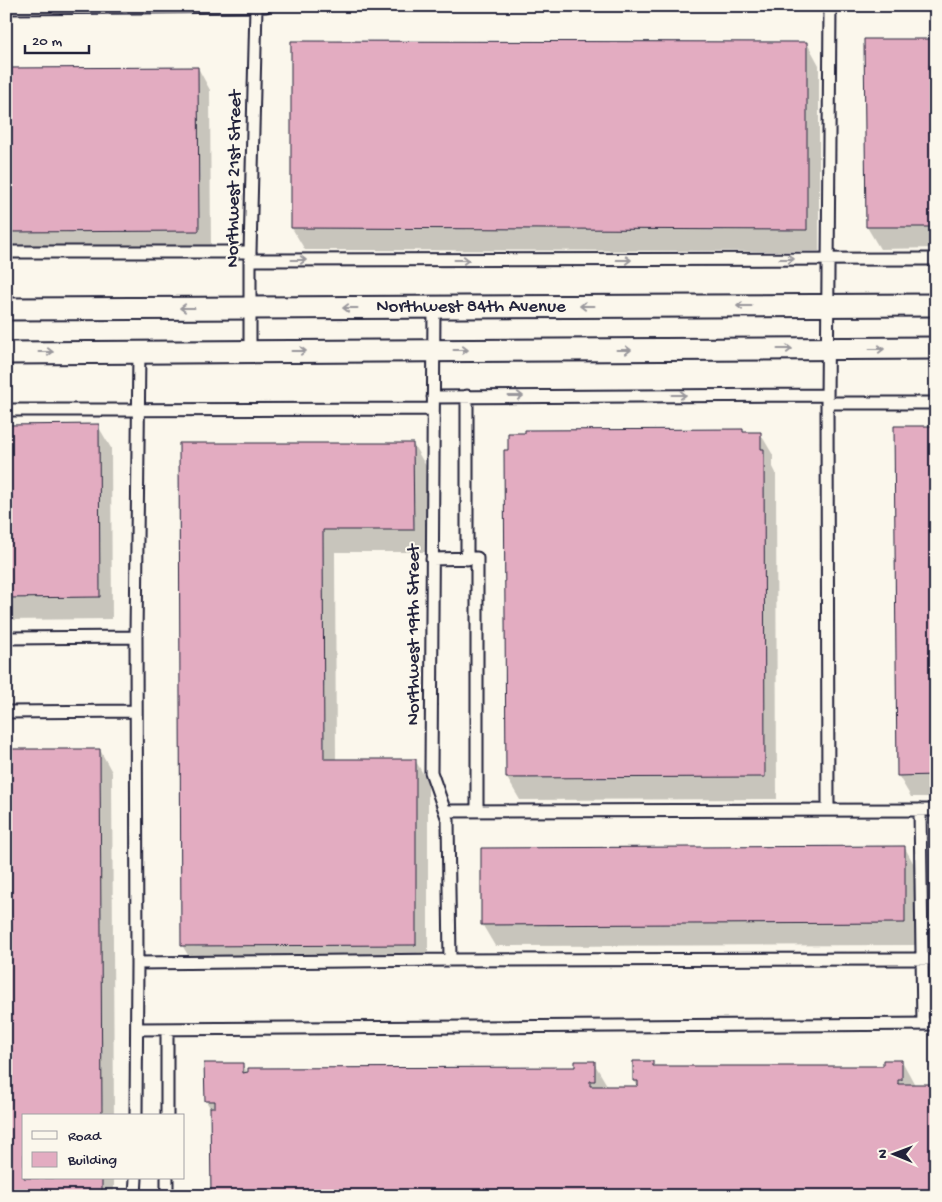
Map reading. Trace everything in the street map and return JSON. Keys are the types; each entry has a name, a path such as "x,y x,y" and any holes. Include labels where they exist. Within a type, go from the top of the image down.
{"street":[{"name":"Northwest 84th Avenue","path":"6,309 936,305"},
{"path":"6,353 936,348"}],"lane":[{"path":"6,8 266,6"},
{"path":"828,810 827,399 830,6"},
{"name":"Northwest 21st Street","path":"250,352 250,256 256,7"},
{"path":"6,252 250,256 936,259"},
{"name":"Northwest 19th Street","path":"434,307 431,772 448,820 450,960"},
{"path":"136,1114 135,711 140,352"},
{"path":"467,559 468,396"},
{"path":"433,397 827,399 936,403"},
{"path":"6,410 433,409"},
{"path":"432,559 477,558 477,811"},
{"path":"6,638 136,637"},
{"path":"6,712 135,711"},
{"path":"920,810 922,1024"},
{"path":"445,811 936,810"},
{"path":"137,963 936,959"},
{"path":"137,1029 936,1024"},
{"path":"167,1029 167,1114"},
{"path":"135,1196 136,1180"},
{"path":"167,1180 167,1196"}],"building":[{"path":"864,39 936,39 936,227 866,227"},
{"path":"291,41 807,42 807,230 291,228"},
{"path":"198,67 199,231 6,232 6,68"},
{"path":"99,424 100,597 6,598 6,425"},
{"path":"894,426 936,426 936,775 897,776"},
{"path":"743,429 743,432 761,432 761,449 764,449 765,777 506,778 504,450 508,450 508,433 525,433 525,430"},
{"path":"179,443 413,443 414,530 323,530 324,759 416,759 416,945 181,946"},
{"path":"6,749 100,749 102,1114 22,1114 22,1180 102,1180 102,1196 6,1196"},
{"path":"905,846 905,923 481,925 481,848"},
{"path":"883,1060 902,1060 902,1080 898,1080 898,1084 936,1084 936,1196 211,1196 210,1107 215,1107 215,1101 205,1101 204,1063 243,1063 243,1073 248,1072 248,1068 575,1067 575,1061 595,1061 595,1081 590,1081 590,1086 638,1086 638,1081 633,1081 633,1061 653,1061 653,1066 883,1066"}]}
